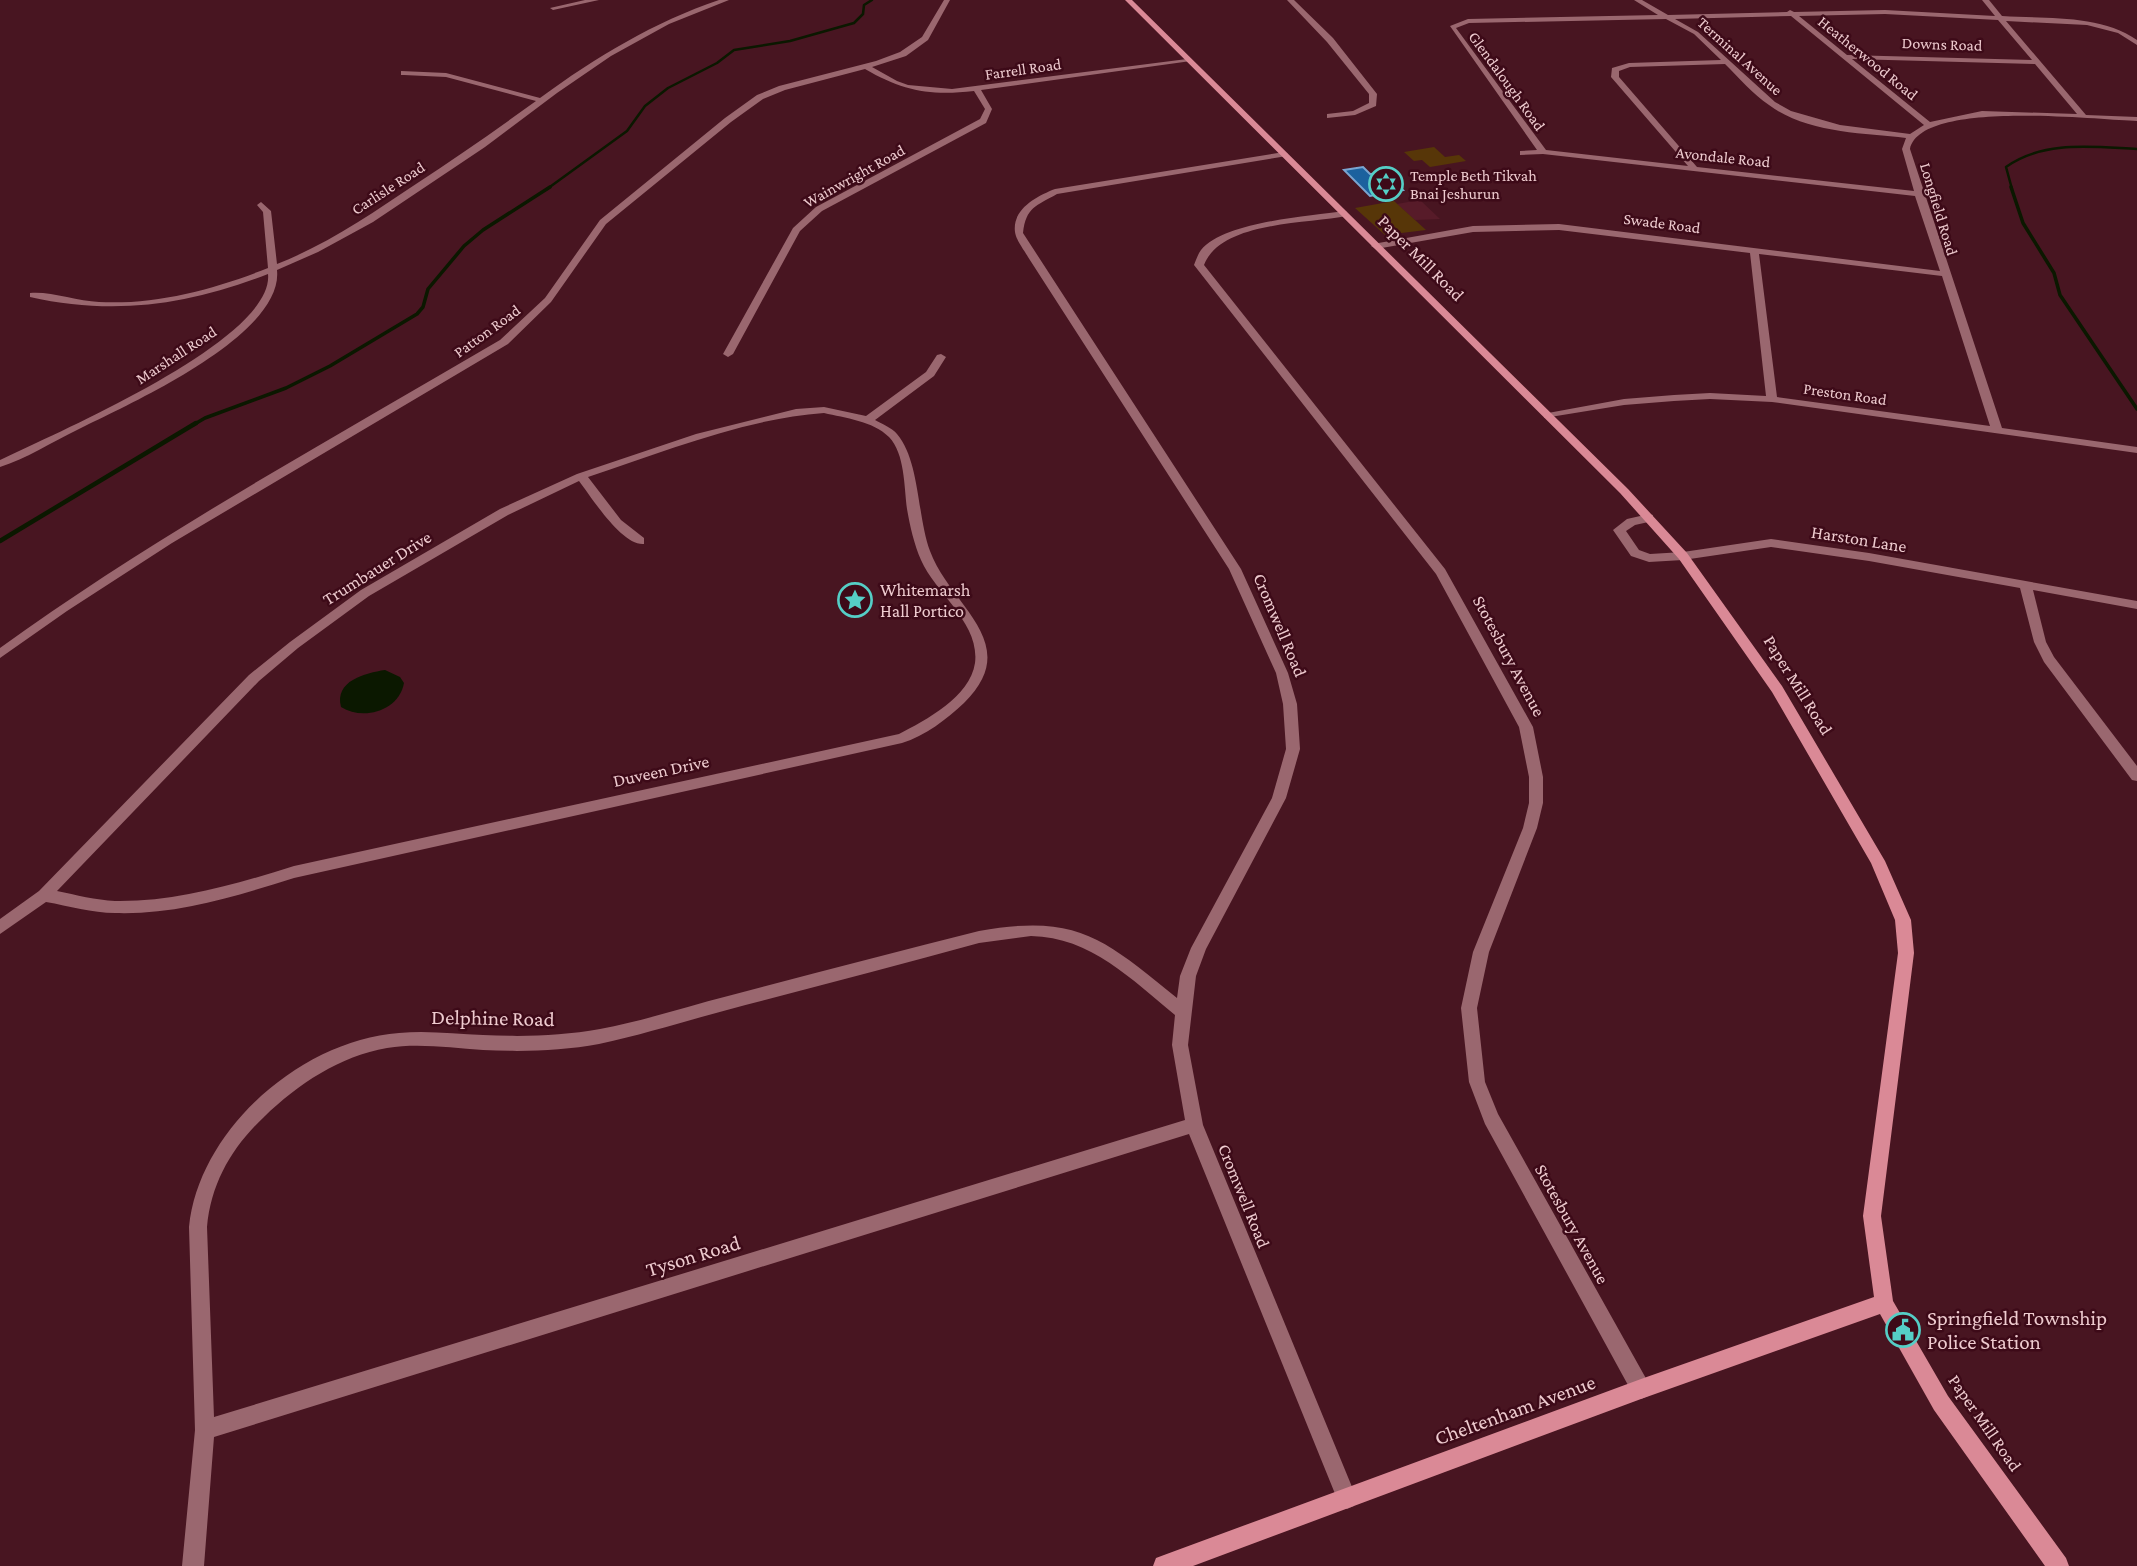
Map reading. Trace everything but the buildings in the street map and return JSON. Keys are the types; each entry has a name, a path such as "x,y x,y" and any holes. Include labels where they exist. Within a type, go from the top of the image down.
{"main road":[{"name":"Paper Mill Road","path":"1128,0 1649,518 1684,556 1777,690 1878,861 1903,920 1906,953 1872,1216 1884,1303 1941,1403 2058,1566"},
{"name":"Cheltenham Avenue","path":"1164,1566 1641,1389 1884,1303"}],"street":[{"path":"553,8 596,0"},
{"name":"Carlisle Road","path":"33,295 78,303 135,304 192,293 271,270 358,227 485,143 564,82 662,26 726,0"},
{"name":"Patton Road","path":"0,653 168,540 467,367 504,342 548,300 603,222 749,104 793,83 867,67 897,57 920,42 947,0"},
{"path":"1290,0 1330,40 1373,94 1373,104 1355,113 1330,116"},
{"name":"Terminal Avenue","path":"1637,0 1696,33 1772,104 1791,115 1826,125 1911,136"},
{"path":"1985,0 2082,116"},
{"name":"Glendalough Road","path":"1543,152 1452,27 1468,21 1790,12 1885,12 2000,18"},
{"name":"Heatherwood Road","path":"1790,12 1928,125"},
{"path":"2000,18 2096,24 2126,33 2137,43"},
{"name":"Downs Road","path":"1846,57 2036,62"},
{"name":"Farrell Road","path":"867,67 894,83 940,91 977,90 1187,61"},
{"path":"1694,168 1615,77 1615,69 1629,65 1726,62"},
{"path":"404,73 440,74 539,100"},
{"name":"Wainwright Road","path":"728,354 800,224 819,209 983,121 990,108 977,90"},
{"path":"1911,136 1928,125 1982,113 2137,119"},
{"name":"Longfield Road","path":"1911,136 1906,149 1919,194 1997,430"},
{"name":"Avondale Road","path":"1523,153 1543,152 1919,194"},
{"name":"Cromwell Road","path":"1284,154 1064,189 1030,206 1021,216 1018,228 1032,257 1235,569 1282,673 1290,704 1293,749 1279,798 1199,948 1188,976 1180,1045 1194,1125 1347,1499"},
{"name":"Marshall Road","path":"0,464 59,433 142,396 198,362 232,337 264,304 274,283 267,211 261,205"},
{"name":"Stotesbury Avenue","path":"1344,214 1231,233 1206,248 1199,259 1199,265 1435,563 1526,727 1536,777 1536,803 1530,828 1481,952 1474,980 1469,1008 1477,1082 1491,1118 1641,1389"},
{"name":"Swade Road","path":"1376,246 1473,229 1541,226 1945,274"},
{"path":"1754,250 1772,399"},
{"path":"868,419 930,374 940,357"},
{"name":"Preston Road","path":"1548,416 1624,402 1674,398 1710,396 1772,399 2137,450"},
{"name":"Trumbauer Drive","path":"0,928 44,895 254,678 365,593 428,555 504,512 582,476 669,446 776,416 824,410 868,419"},
{"name":"Duveen Drive","path":"44,895 110,907 182,902 213,896 294,872 893,740 923,728 953,706 969,689 979,669 980,641 944,592 927,561 900,443 882,426 868,419"},
{"path":"582,476 617,523 640,541"},
{"name":"Harston Lane","path":"1649,518 1631,522 1619,530 1634,552 1649,558 1684,556 1771,543 1869,557 2137,605"},
{"path":"2026,586 2040,642 2049,659 2137,776"},
{"name":"Delphine Road","path":"193,1566 205,1430 198,1227 201,1201 222,1154 237,1132 298,1080 343,1056 387,1041 498,1044 568,1042 601,1036 979,937 1022,930 1064,934 1097,947 1182,1011"},
{"name":"Tyson Road","path":"205,1430 1194,1125"}],"shaded area":[{"path":"1434,147 1445,157 1459,155 1466,161 1430,167 1422,160 1414,161 1404,152"},
{"path":"1420,200 1440,219 1415,220 1397,204"},
{"path":"1394,201 1426,230 1385,235 1355,208"},
{"path":"385,670 400,677 404,683 401,693 388,707 359,713 341,707 340,698 347,685 360,676"}],"waterway":[{"path":"548,188 627,131 645,106 668,88 717,63 734,50 790,41 854,23 863,14 864,5 872,0"},
{"path":"2012,189 2006,167 2036,153 2069,147 2137,149"},
{"path":"2011,187 2023,223 2054,273 2060,295 2137,409"},
{"path":"193,425 286,388 330,366 417,314 423,307 428,289 464,246 483,230 548,188"},
{"path":"0,541 196,423"}],"place":[{"name":"Temple Beth Tikvah Bnai Jeshurun","path":"1386,184"},
{"name":"Whitemarsh Hall Portico","path":"855,600"},
{"name":"Springfield Township Police Station","path":"1903,1330"}]}
